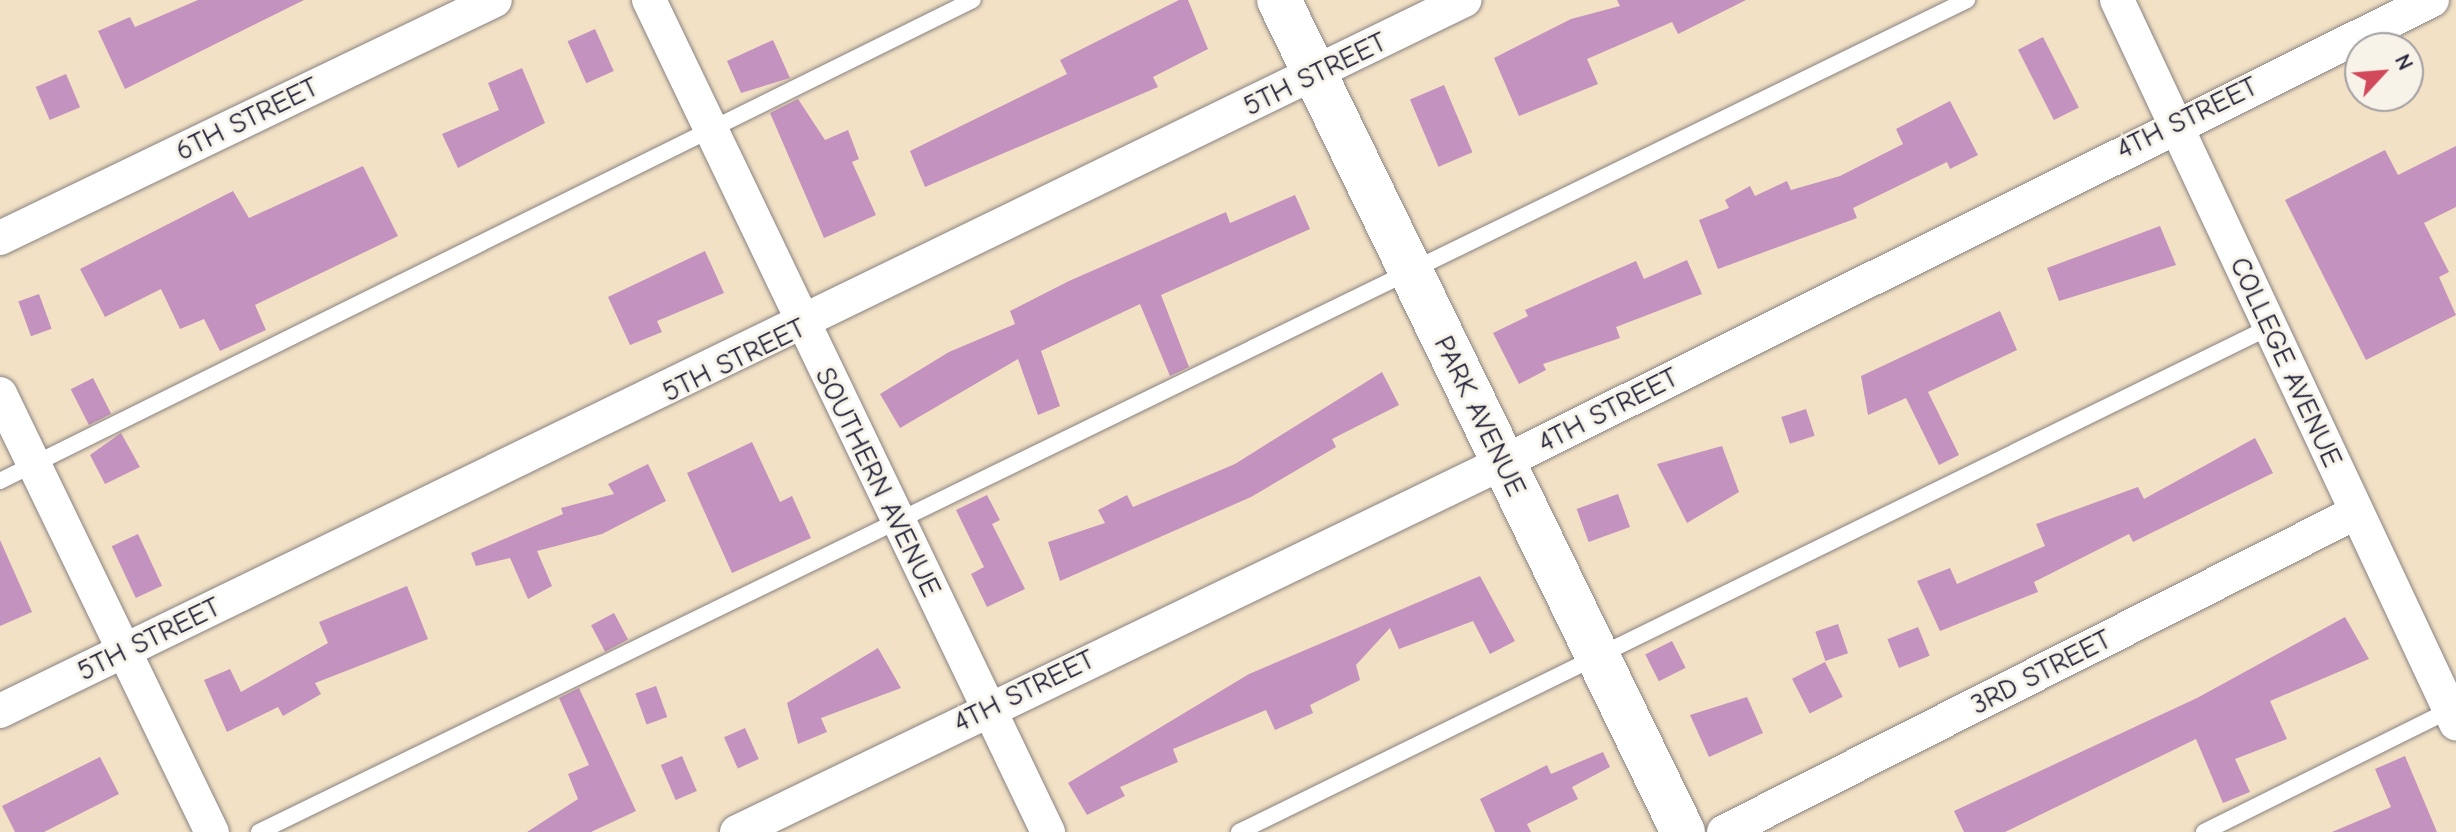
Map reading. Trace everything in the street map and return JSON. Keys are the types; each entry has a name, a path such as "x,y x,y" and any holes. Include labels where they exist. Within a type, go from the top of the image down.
{"street":[{"name":"6TH STREET","path":"0,238 495,0"},
{"name":"SOUTHERN AVENUE","path":"649,0 803,327 1048,832"},
{"name":"PARK AVENUE","path":"1279,0 1683,832"},
{"name":"5TH STREET","path":"0,711 803,327 1464,0"},
{"name":"COLLEGE AVENUE","path":"2117,0 2453,717"},
{"name":"4TH STREET","path":"737,832 987,708 1502,463 2175,122 2432,0"},
{"path":"0,394 212,832"},
{"name":"3RD STREET","path":"1724,832 2357,512"}],"lane":[{"path":"0,481 973,0"},
{"path":"259,832 1967,0"},
{"path":"1239,832 2270,327"},
{"path":"2204,832 2453,717"}],"building":[{"path":"198,0 304,0 125,89 98,31 130,17 135,27"},
{"path":"1179,0 1188,0 1208,49 1153,77 1158,87 925,187 910,151 1067,74 1060,60"},
{"path":"1617,0 1746,0 1678,34 1672,22 1587,59 1598,84 1519,116 1494,58 1571,19 1620,6"},
{"path":"595,29 614,71 586,83 568,41"},
{"path":"2043,37 2079,107 2054,120 2018,50"},
{"path":"773,40 790,78 741,93 727,61"},
{"path":"522,68 545,123 458,168 442,134 499,110 488,83"},
{"path":"66,74 80,107 50,120 36,87"},
{"path":"1444,85 1473,152 1438,167 1410,99"},
{"path":"798,99 825,140 848,130 859,159 852,162 876,215 824,238 770,113"},
{"path":"1950,101 1978,155 1950,169 1947,162 1853,208 1857,218 1718,269 1699,220 1729,208 1725,200 1750,186 1755,196 1787,181 1791,190 1840,176 1903,144 1896,129"},
{"path":"2456,146 2456,207 2424,223 2449,272 2439,277 2456,315 2366,360 2285,200 2385,150 2398,175"},
{"path":"363,166 398,236 255,305 266,330 220,351 204,319 180,329 161,289 105,317 80,269 233,191 249,218"},
{"path":"1295,195 1310,229 1161,295 1189,367 1170,376 1140,304 1041,351 1060,406 1038,415 1018,359 900,428 880,394 949,352 1015,324 1010,311 1069,281 1226,212 1230,223"},
{"path":"2160,226 2176,265 2059,301 2047,268"},
{"path":"705,251 724,293 657,321 662,332 630,345 608,297"},
{"path":"1687,260 1702,294 1616,327 1620,338 1543,364 1546,370 1519,384 1493,333 1528,316 1525,310 1636,261 1644,279"},
{"path":"39,294 52,329 31,336 18,302"},
{"path":"2000,311 2017,350 1928,392 1959,455 1939,465 1906,398 1868,415 1861,376"},
{"path":"1382,372 1399,405 1332,439 1336,447 1251,497 1060,581 1048,542 1105,523 1098,510 1127,495 1133,507 1235,464"},
{"path":"93,378 111,414 89,425 71,389"},
{"path":"1806,409 1815,436 1790,444 1781,417"},
{"path":"121,433 140,467 105,484 90,455"},
{"path":"2255,438 2273,473 2133,542 2129,534 2034,582 2038,592 1940,631 1917,581 1950,568 1957,584 2045,546 2036,524 2138,487 2144,499"},
{"path":"752,442 780,502 792,496 811,538 732,573 687,473"},
{"path":"1722,446 1739,492 1687,523 1657,464"},
{"path":"648,464 666,501 602,534 537,551 552,586 528,599 510,558 476,566 471,553 563,514 561,508 614,494 608,484"},
{"path":"1618,494 1630,527 1589,542 1577,509"},
{"path":"987,495 1000,520 992,524 1025,589 987,607 971,574 984,567 956,510"},
{"path":"138,534 162,586 136,598 112,546"},
{"path":"0,540 32,612 0,626"},
{"path":"1480,576 1515,641 1490,654 1473,621 1399,649 1390,628 1356,665 1360,680 1310,705 1313,713 1275,730 1266,710 1173,749 1178,762 1120,787 1125,796 1087,815 1068,783 1249,674"},
{"path":"407,586 428,639 315,683 321,694 283,716 278,707 227,732 204,680 230,669 241,692 328,643 319,622"},
{"path":"614,613 628,639 605,652 591,625"},
{"path":"2345,617 2369,659 2270,701 2287,739 2235,759 2250,792 2223,803 2196,739 2005,832 1964,832 1954,811 2197,698"},
{"path":"1838,624 1848,653 1825,661 1815,632"},
{"path":"1918,627 1930,656 1899,668 1887,639"},
{"path":"1672,641 1686,668 1659,681 1645,655"},
{"path":"878,648 901,688 821,718 827,732 798,744 787,703"},
{"path":"1825,662 1843,697 1810,714 1792,679"},
{"path":"656,686 667,717 647,725 635,694"},
{"path":"579,688 636,811 591,832 527,832 578,799 568,774 589,765 559,698"},
{"path":"1747,697 1763,733 1709,757 1690,715"},
{"path":"745,728 759,759 738,768 724,737"},
{"path":"1603,752 1610,767 1572,787 1578,799 1527,824 1531,832 1495,832 1480,799 1547,765 1551,774"},
{"path":"682,756 697,791 676,800 661,765"},
{"path":"2405,756 2437,832 2332,832 2391,807 2375,769"},
{"path":"100,757 119,794 44,832 15,832 2,806"}]}
